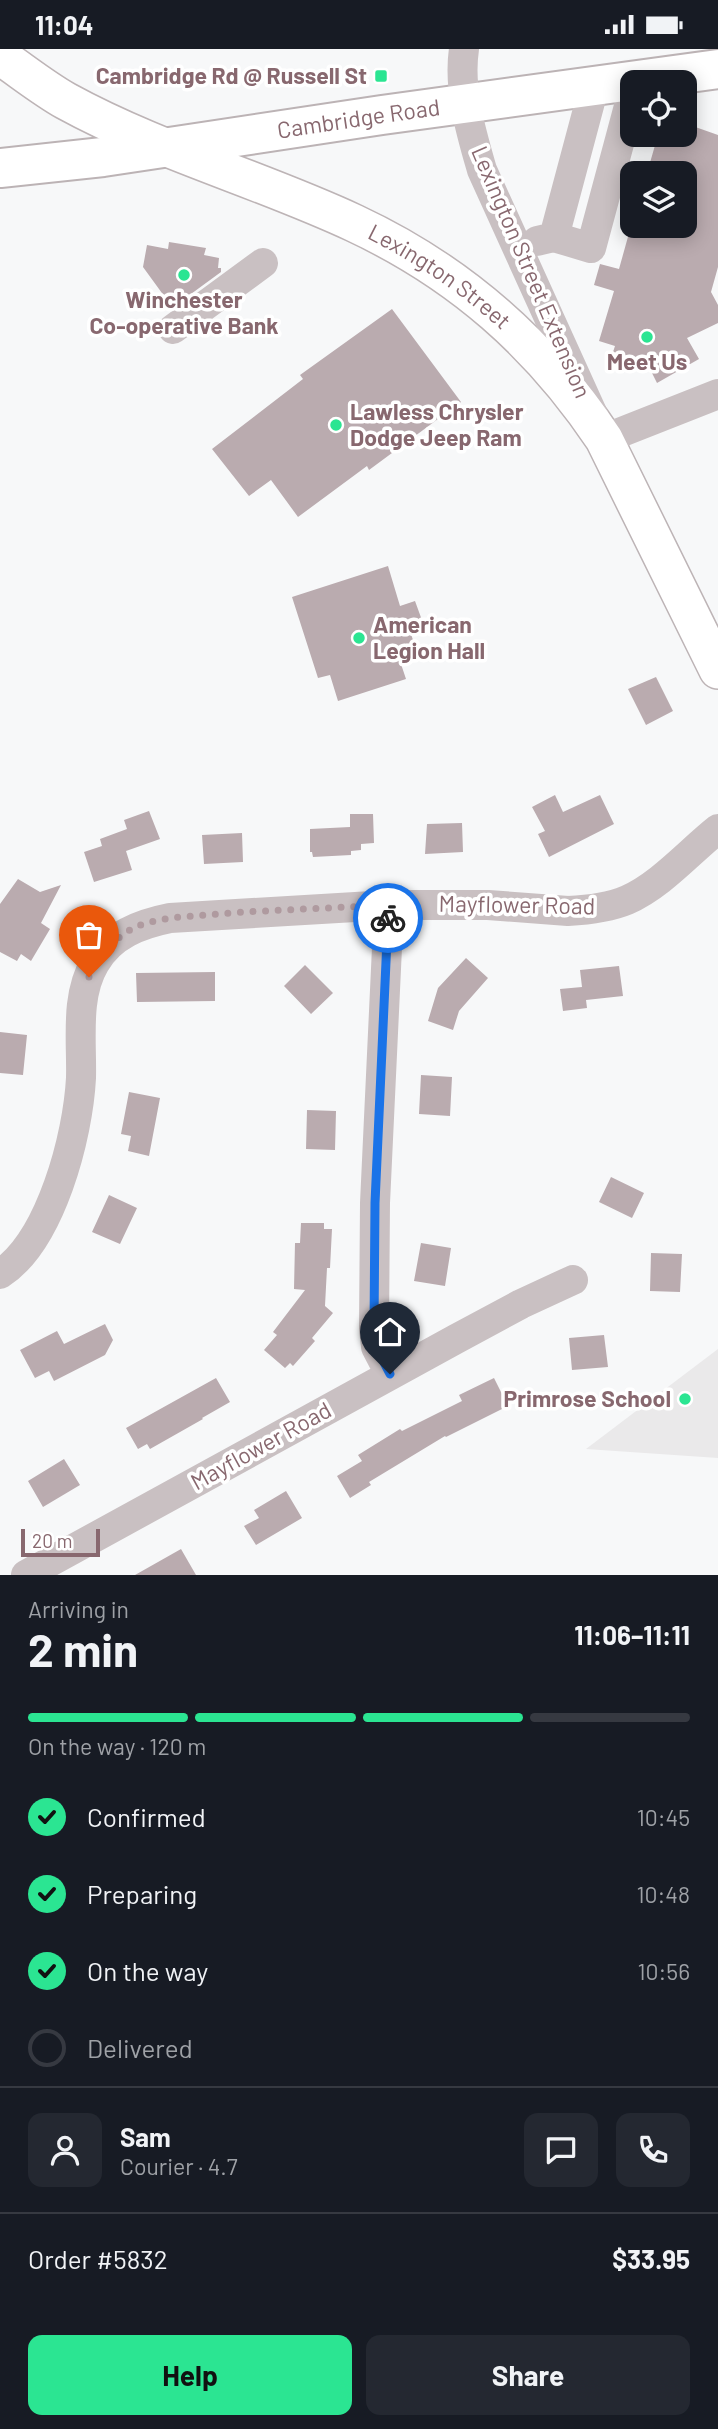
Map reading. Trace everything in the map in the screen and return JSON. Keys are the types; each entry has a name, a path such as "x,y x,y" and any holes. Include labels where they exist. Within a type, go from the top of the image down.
{"highway":[{"name":"Cambridge Road","path":"697,73 718,69"},
{"name":"Cambridge Road","path":"0,168 167,147 467,103 594,87 620,86"}],"main road":[{"name":"Lexington Street","path":"0,56 62,99 167,147 356,224 448,276 500,317 537,352 581,404 604,439 718,670"}],"street":[{"name":"Lexington Street Extension","path":"464,49 461,68 470,130 482,170 604,439"},
{"path":"554,237 594,87"},
{"path":"516,244 554,237 591,248 620,139"},
{"path":"173,329 262,264"},
{"path":"604,439 718,394"},
{"name":"Mayflower Road","path":"0,1274 15,1263 30,1245 58,1188 78,1102 81,1021 85,991 94,965 108,947 134,927 170,918 389,905 488,905 568,911 609,906 646,889 718,829"},
{"path":"389,905 375,1203 374,1328 376,1347 390,1374"},
{"name":"Mayflower Road","path":"26,1575 390,1374 521,1304 573,1280"}],"shaded area":[{"name":"Primrose School","path":"718,1349 718,1458 586,1449"}],"building":[{"path":"697,128 718,135 718,267 711,292 718,305 718,323 687,338 699,359 657,383 646,361 613,352 615,346 599,341 614,291 594,285 600,264 619,269 628,238 697,238 697,161 650,161 655,147 697,147"},
{"name":"Winchester Co-operative Bank","path":"169,242 206,248 204,255 219,258 218,268 221,268 221,272 180,302 167,300 143,267 147,245 168,249"},
{"name":"Lawless Chrysler Dodge Jeep Ram","path":"392,309 461,402 369,470 367,466 298,517 271,480 249,496 212,449 303,379 300,375"},
{"name":"American Legion Hall","path":"388,566 400,606 415,601 423,623 409,628 416,649 398,655 406,679 338,701 330,675 318,678 292,597"},
{"path":"656,677 673,711 646,725 628,689"},
{"path":"555,795 563,812 600,795 614,824 549,857 538,834 545,831 532,807"},
{"path":"149,811 160,839 126,851 132,870 94,882 84,852 102,846 100,839 127,829 124,820"},
{"path":"350,814 373,814 374,843 361,844 361,850 351,851 351,855 313,857 310,852 310,829 350,827"},
{"path":"462,823 463,852 425,854 427,824"},
{"path":"242,833 243,862 204,864 202,835"},
{"path":"18,879 40,892 61,885 41,923 50,929 31,961 21,954 17,961 0,952 0,904"},
{"path":"466,958 488,978 459,1011 453,1030 428,1021 438,988"},
{"path":"305,965 333,993 311,1014 284,986"},
{"path":"619,966 623,996 586,1000 587,1008 563,1011 560,989 582,987 580,970"},
{"path":"215,972 215,1001 137,1002 136,973"},
{"path":"0,1032 27,1035 23,1075 0,1073"},
{"path":"421,1075 452,1077 450,1116 419,1114"},
{"path":"129,1092 160,1098 149,1156 128,1151 131,1136 121,1134"},
{"path":"307,1110 336,1111 335,1150 306,1149"},
{"path":"611,1177 644,1193 632,1218 599,1202"},
{"path":"109,1195 137,1208 120,1244 92,1232"},
{"path":"301,1223 324,1223 324,1229 332,1229 325,1306 333,1313 312,1338 315,1341 293,1366 290,1363 285,1368 264,1350 277,1335 273,1332 305,1290 294,1289 295,1243 300,1243"},
{"path":"421,1243 451,1248 445,1286 414,1281"},
{"path":"651,1253 682,1254 680,1292 650,1291"},
{"path":"105,1324 113,1340 105,1355 54,1381 49,1371 35,1378 20,1350 57,1331 64,1344"},
{"path":"604,1335 608,1367 572,1370 569,1338"},
{"path":"216,1378 230,1402 150,1449 147,1444 138,1449 126,1428"},
{"path":"494,1378 508,1406 445,1436 369,1482 371,1485 350,1498 337,1476 362,1461 358,1455 400,1429 402,1431 462,1401 459,1395"},
{"path":"64,1459 80,1485 43,1507 28,1481"},
{"path":"286,1491 302,1518 256,1545 244,1526 259,1518 254,1510"},
{"path":"181,1549 196,1575 135,1575"}],"way so far":[{"path":"89,977 103,952 123,934 134,927 170,918 389,905 388,918"}],"place":[{"name":"Cambridge Rd @ Russell St","path":"381,76"},
{"name":"Winchester Co-operative Bank","path":"184,275"},
{"name":"Meet Us","path":"647,337"},
{"name":"Lawless Chrysler Dodge Jeep Ram","path":"336,425"},
{"name":"American Legion Hall","path":"359,638"},
{"name":"Primrose School","path":"685,1399"}],"route":[{"path":"388,918 375,1203 374,1328 380,1359 390,1374"}]}
